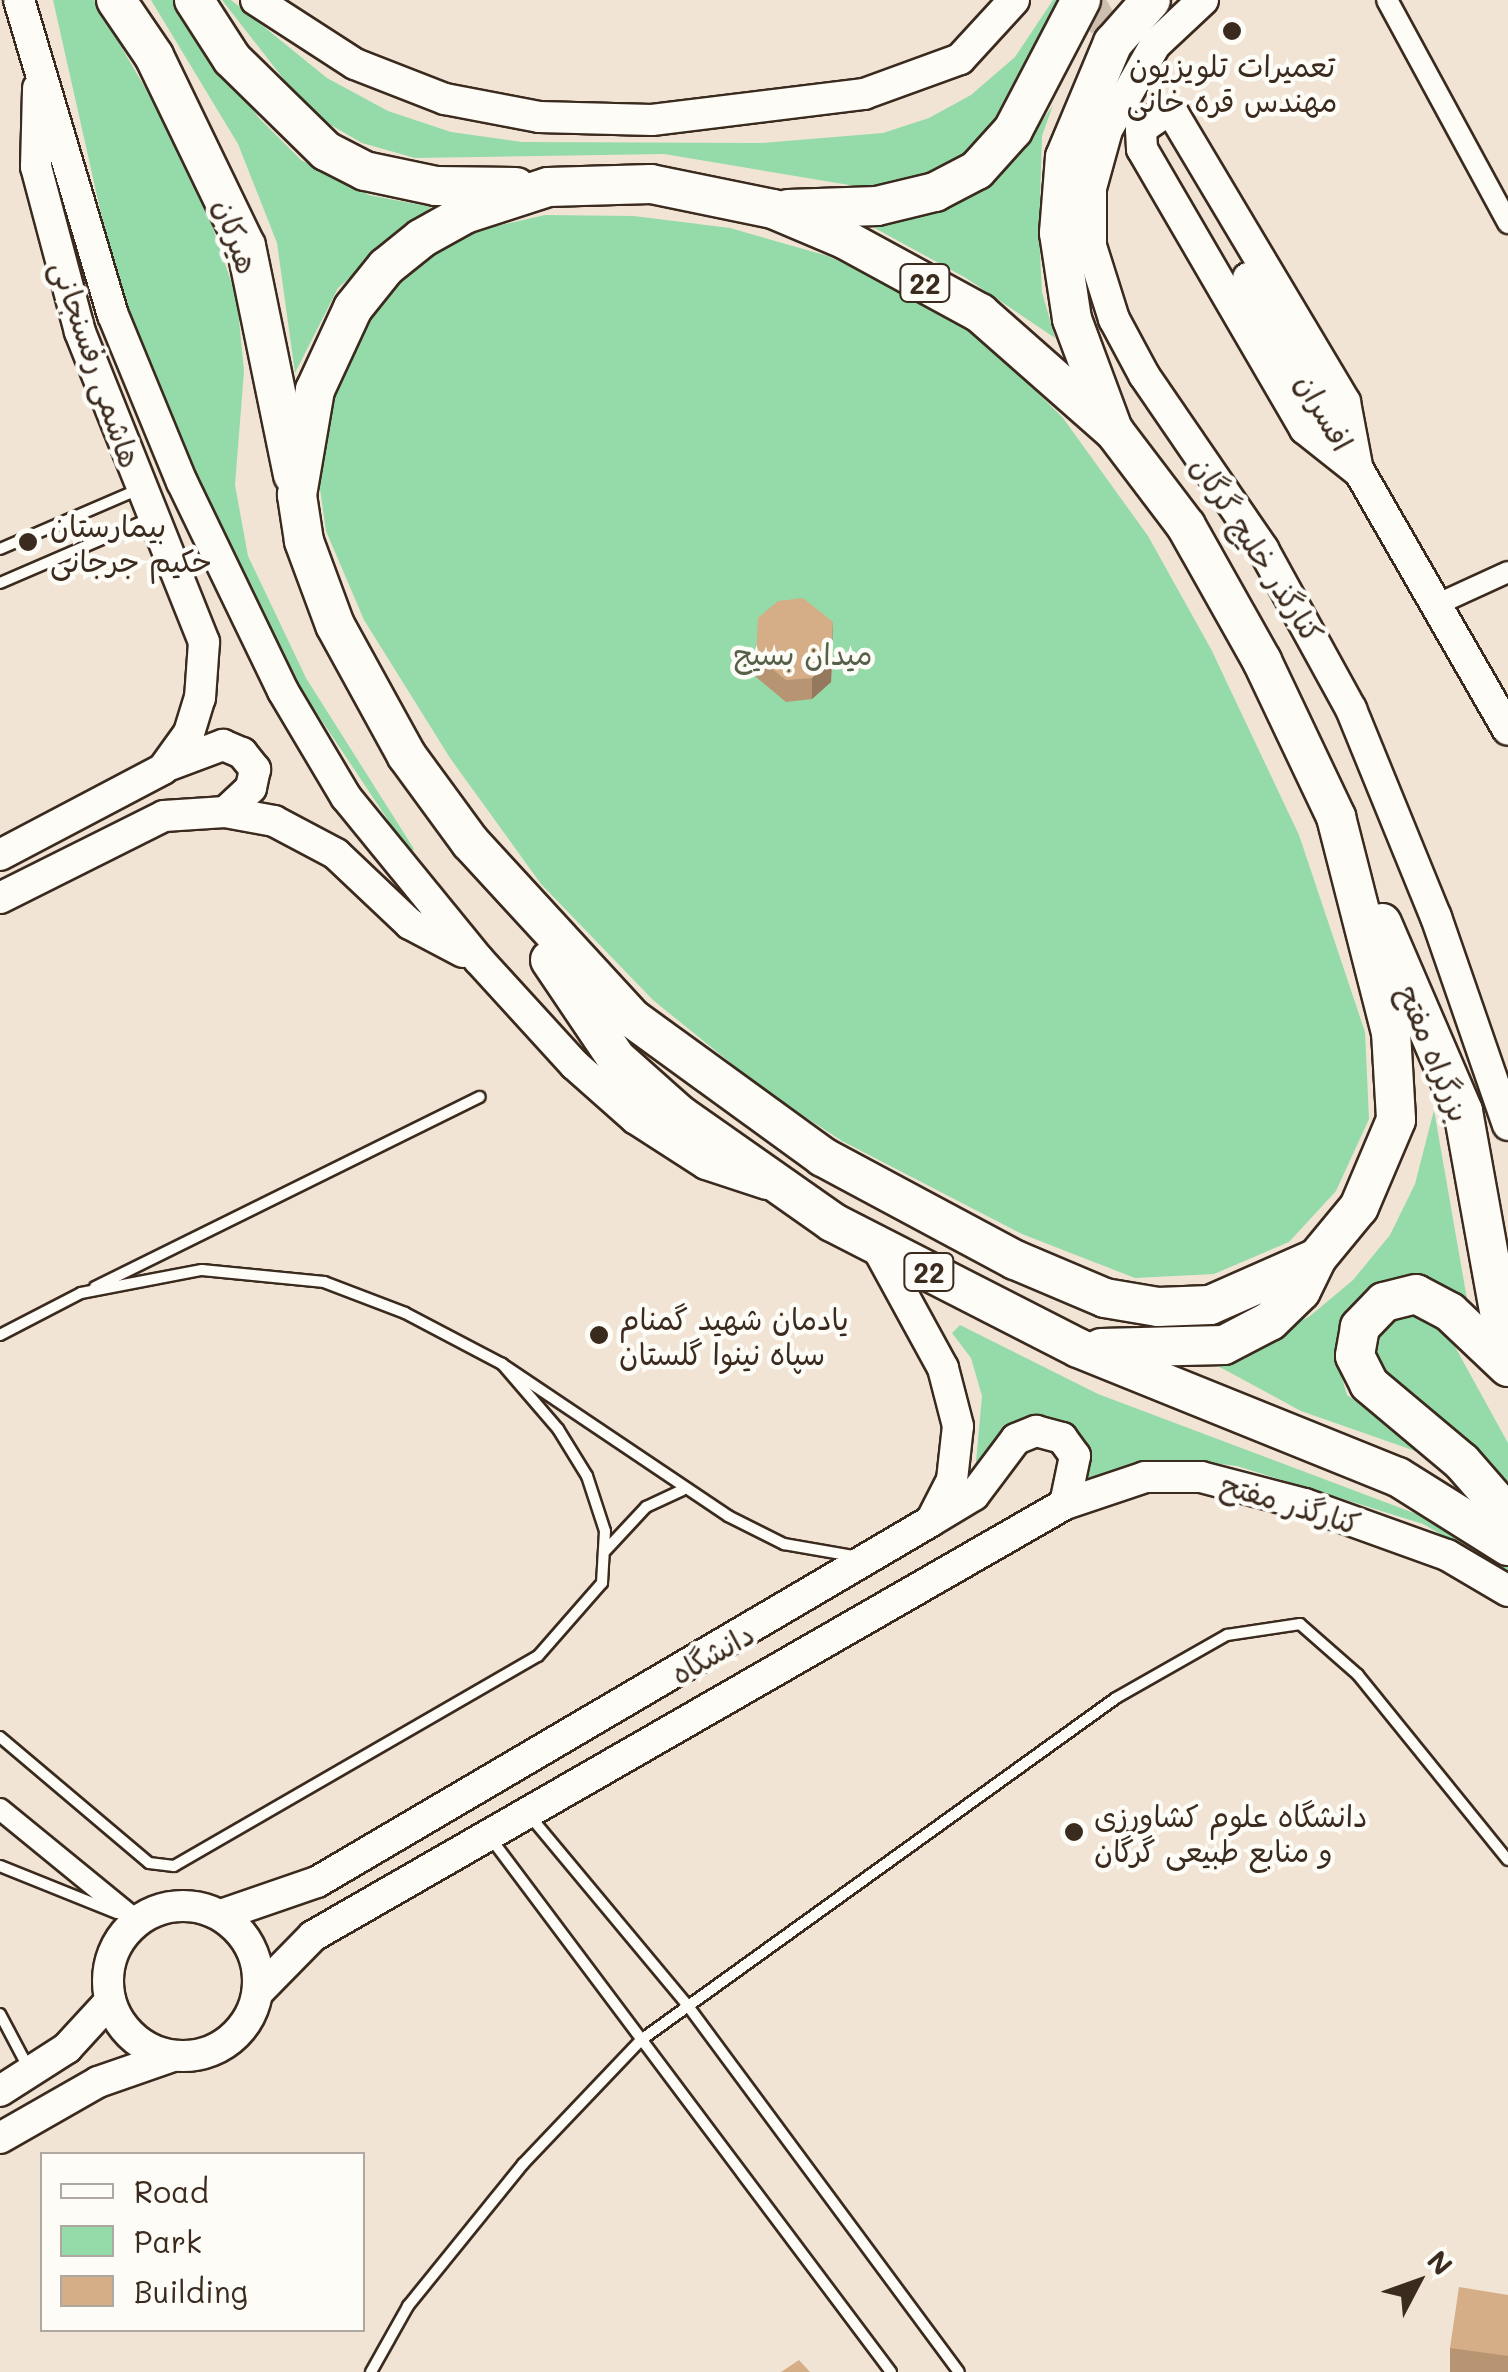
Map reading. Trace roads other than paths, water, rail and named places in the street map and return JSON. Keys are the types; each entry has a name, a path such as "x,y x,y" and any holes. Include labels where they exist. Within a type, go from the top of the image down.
{"highway":[{"name":"هیرکان","path":"116,0 163,71 246,246 297,495"},
{"name":"22","path":"194,0 232,59 326,151 365,171 436,186 548,188 651,184 773,209 846,240 980,314 1114,431 1186,526 1262,661 1336,818 1391,1032 1396,1120 1359,1207 1317,1258 1210,1305 1158,1307 1106,1298 1014,1260 823,1157 632,1018 470,842"},
{"path":"773,209 878,206 935,192 977,170 1012,130 1081,0"},
{"path":"1114,431 1072,319 1059,233 1064,176 1113,43 1151,0"},
{"name":"22","path":"548,188 464,214 386,267 354,308 315,390 297,495 304,541 334,625 407,756 616,1058 778,1188 874,1244 1078,1348 1398,1477 1508,1546"},
{"name":"بزرگراه مفتح","path":"1336,818 1463,1111 1508,1360"},
{"path":"1078,1348 1224,1345 1270,1321 1301,1291 1317,1258"},
{"path":"1508,1368 1450,1312 1416,1294 1384,1302 1360,1327 1356,1356 1369,1384 1462,1462 1508,1515"}],"main road":[{"path":"19,0 113,316 182,482 283,692 346,797 479,960 575,1065 636,1119 706,1164 778,1188"},
{"path":"256,0 355,64 445,99 539,117 652,120 864,94 960,58 1014,0"},
{"path":"960,58 984,0"},
{"name":"کنارگذر خلیج گرگان","path":"1204,0 1167,30 1146,58 1107,130 1091,188 1092,246 1114,320 1144,375 1316,636 1436,917 1508,1125"},
{"name":"هاشمی رفسنجانی","path":"0,855 163,768 189,733 200,698 204,642 80,332 36,167 38,55"},
{"name":"افسران","path":"1146,58 1158,108 1358,470 1508,730"},
{"path":"163,768 223,745 242,753 255,769 252,788 225,812"},
{"path":"0,898 164,816 225,812 274,820 336,854 410,924 479,960"},
{"name":"دانشگاه","path":"221,1915 316,1882 878,1558 931,1521 952,1480 958,1426 943,1368 874,1244"},
{"path":"931,1521 974,1495 1016,1439 1036,1431 1062,1438 1075,1456 1065,1504"},
{"name":"کنارگذر مفتح","path":"1065,1504 1146,1477 1201,1476 1416,1543 1508,1591"},
{"name":"دانشگاه","path":"259,1991 313,1936 1065,1504"},
{"path":"829,1585 853,1626"},
{"path":"0,2138 98,2082 173,2056 203,2055 230,2042 249,2020 259,1991 257,1962 243,1935 221,1915 178,1906 136,1921 117,1943 108,1971 110,2001 123,2027 145,2047 173,2056"},
{"path":"0,2092 66,2048 110,2001"}],"street":[{"path":"1386,0 1508,224"},
{"path":"1436,605 1508,572"},
{"path":"0,1809 136,1921"}],"lane":[{"path":"0,550 146,503"},
{"path":"0,583 146,503"},
{"path":"0,1336 480,1097"},
{"path":"81,1294 202,1270 324,1282 405,1313 502,1364 682,1490 784,1544 878,1558"},
{"path":"0,1737 149,1863 174,1866 538,1656 602,1582 606,1531 587,1476 558,1428 502,1364"},
{"path":"603,1555 646,1506 682,1490"},
{"path":"372,2372 408,2306 523,2164 641,2040 1116,1698 1227,1635 1300,1624 1358,1675 1508,1860"},
{"path":"528,1813 688,2006 959,2372"},
{"path":"488,1836 892,2372"},
{"path":"0,1866 136,1921"},
{"path":"0,2014 30,2072"}],"tunnel":[{"path":"1089,0 1144,93"}],"place":[{"name":"تعمیرات تلویزیون مهندس قره خانی","path":"1232,31"},
{"name":"بیمارستان حکیم جرجانی","path":"28,542"},
{"name":"یادمان شهید گمنام سپاه نینوا گلستان","path":"599,1335"},
{"name":"دانشگاه علوم کشاورزی و منابع طبیعی گرگان","path":"1074,1832"}],"park label":[{"name":"میدان بسیج","path":"803,653"}]}
